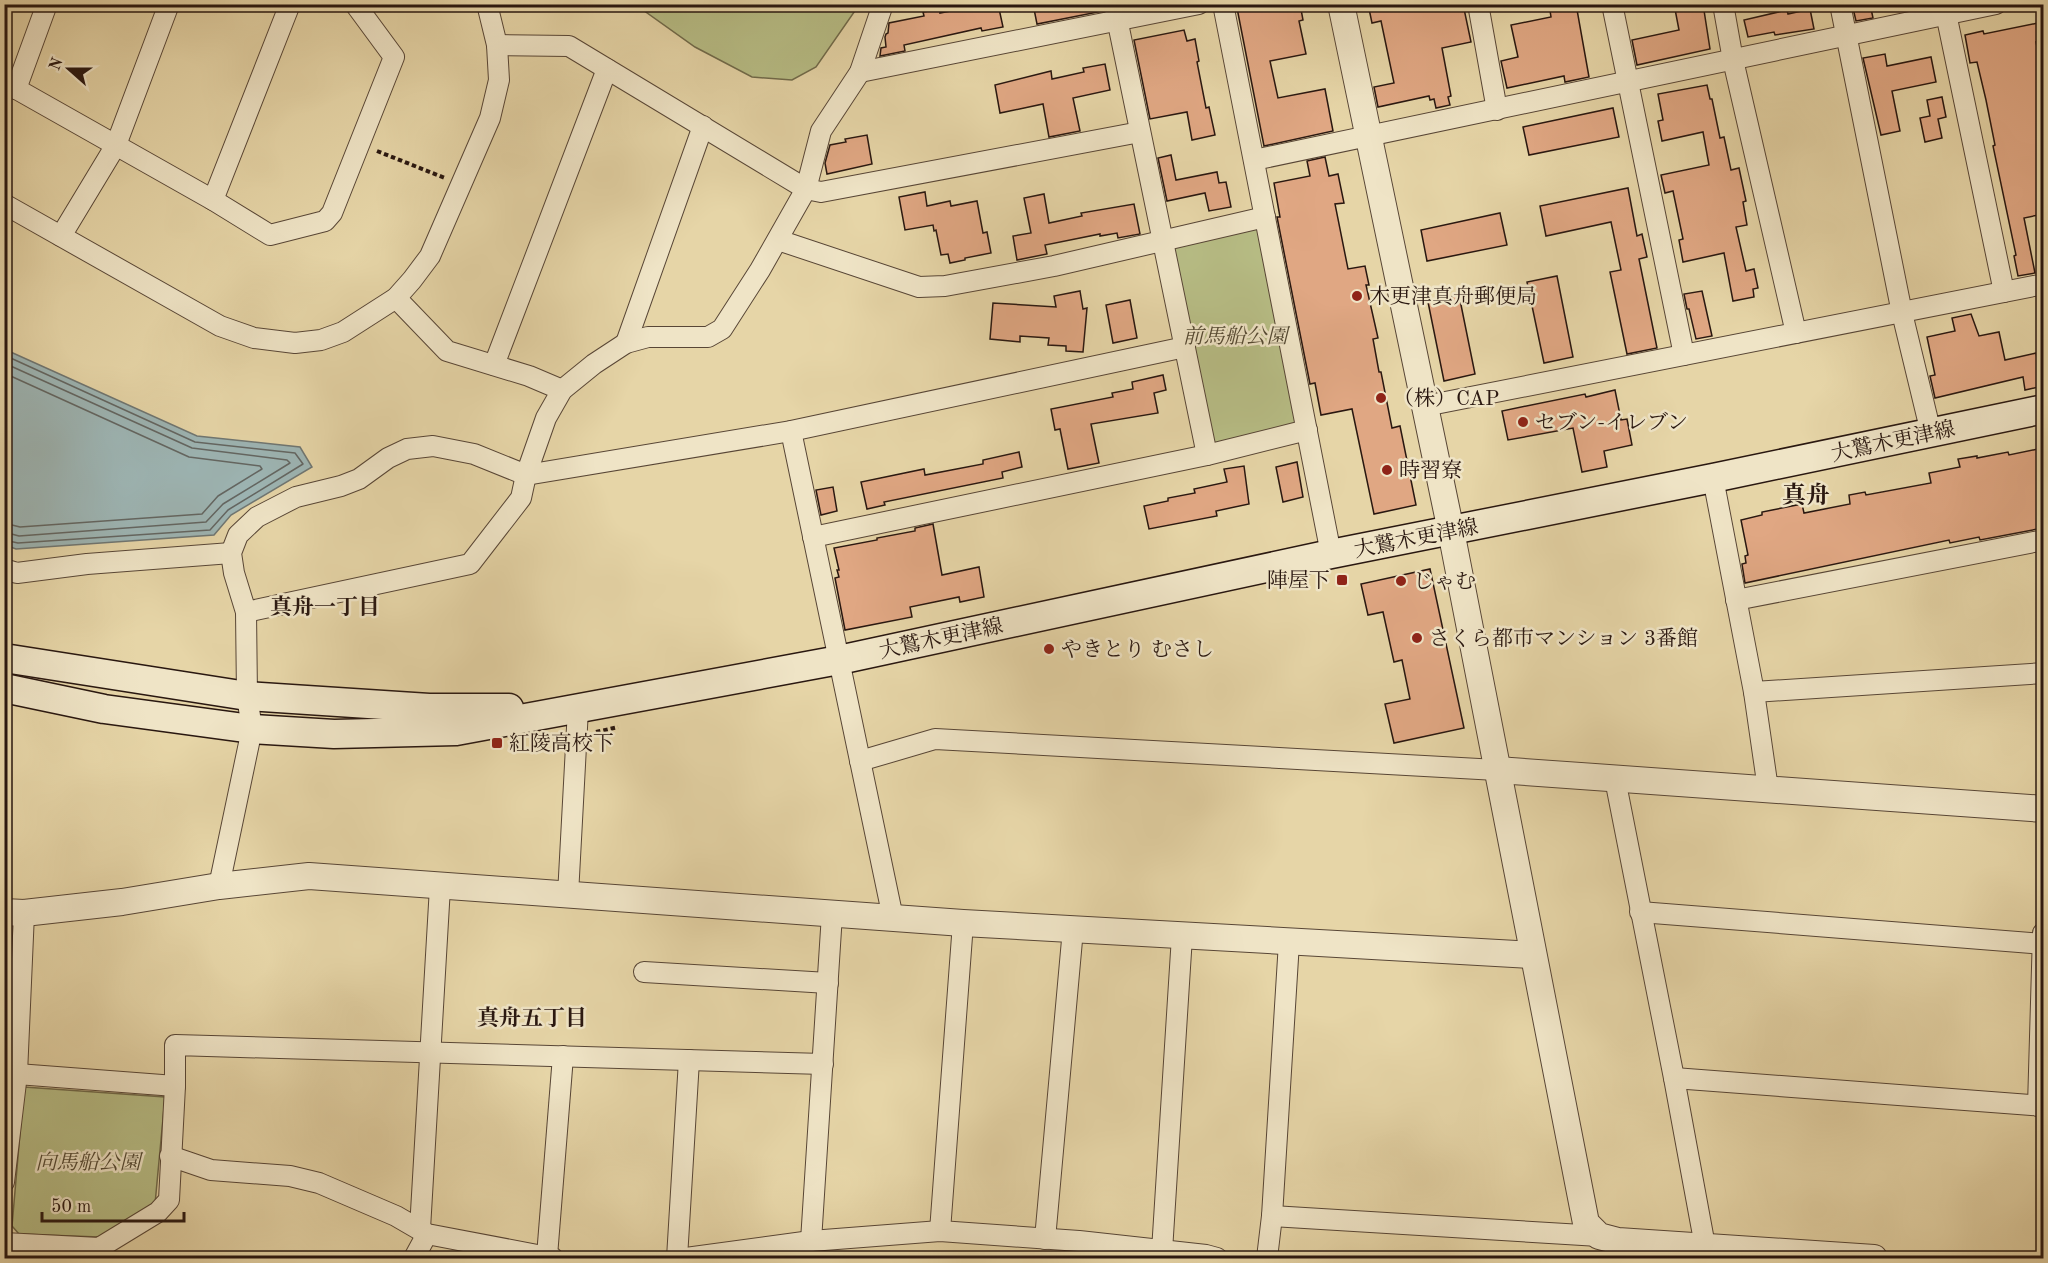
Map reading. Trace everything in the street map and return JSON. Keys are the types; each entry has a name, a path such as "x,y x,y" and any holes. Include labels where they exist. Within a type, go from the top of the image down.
{"main road":[{"name":"大鷲木更津線","path":"578,709 839,660 1332,554 2043,409"},
{"path":"4,658 247,696 429,708 578,709"},
{"path":"4,688 104,709 252,729 334,734 456,730 578,709"}],"street":[{"path":"48,4 10,85 213,200 270,235 325,221 332,213 394,57 355,4"},
{"path":"61,236 116,145 169,4"},
{"path":"213,200 290,4"},
{"path":"4,204 219,326 254,338 295,343 321,340 343,332 396,298 430,256 490,117 499,80 497,45 487,4"},
{"path":"246,612 470,564 521,498 526,475 546,418 562,390 594,364 626,344 648,337 708,337 722,329 778,240 806,189 821,130 860,72 883,4"},
{"path":"860,72 1116,13 1199,4"},
{"path":"1223,4 1332,554"},
{"path":"1341,4 1452,531 1586,1223 1599,1236"},
{"path":"1478,4 1497,110"},
{"path":"1612,4 1684,355"},
{"path":"1723,4 1733,60 1796,333"},
{"path":"1840,4 1902,313 1931,433"},
{"path":"1254,160 1846,36 1946,10 1996,4"},
{"path":"1946,10 2004,292"},
{"path":"1116,13 1206,455"},
{"path":"497,45 569,45 806,189 821,192 1140,132"},
{"path":"494,365 607,69"},
{"path":"626,344 703,126"},
{"path":"778,240 919,287 956,284 1054,266 1265,217"},
{"path":"1425,406 2043,284"},
{"path":"396,298 447,351 494,365 562,390"},
{"path":"219,886 252,729 247,696 246,612 234,573 231,553 238,535 256,517 296,497 359,479 388,458 407,449 433,446 474,454 526,475 791,431 1185,347"},
{"path":"813,537 1206,455 1307,430"},
{"path":"791,431 893,918"},
{"path":"1713,478 1754,692 1768,789"},
{"path":"1736,600 2043,540"},
{"path":"4,569 17,573 87,564 231,553"},
{"path":"1754,692 2043,673"},
{"path":"568,896 578,709"},
{"path":"860,761 935,739 1497,770 2043,809"},
{"path":"1616,779 1705,1246"},
{"path":"4,1182 11,1074 14,912 122,902 219,886 309,876 963,923 1533,955"},
{"path":"414,1258 423,1232 440,886"},
{"path":"1640,912 2043,944"},
{"path":"811,1241 832,914"},
{"path":"940,1231 963,923"},
{"path":"1045,1239 1073,929"},
{"path":"1674,1078 2041,1106 2043,931"},
{"path":"1162,1251 1182,936"},
{"path":"1267,1258 1272,1216 1289,942"},
{"path":"644,972 828,983"},
{"path":"4,1243 99,1248 158,1212 169,1200 175,1045 822,1064"},
{"path":"171,1156 211,1170 290,1176 319,1183 396,1216 423,1232 550,1257 562,1056"},
{"path":"677,1258 688,1060"},
{"path":"11,1074 175,1086"},
{"path":"1272,1216 1599,1236 1618,1241 1874,1258"},
{"path":"686,1258 811,1241 940,1231 1045,1239 1206,1255 1216,1258"}],"path":[{"path":"359,144 461,184"}],"green space":[{"path":"636,5 859,5 816,67 792,80 752,77 695,47"},
{"name":"前馬船公園","path":"1261,223 1302,427 1209,450 1169,245"},
{"name":"向馬船公園","path":"24,1087 165,1097 155,1204 99,1237 19,1234 12,1226"}],"water":[{"path":"4,349 197,436 300,447 312,467 231,515 214,535 16,549 5,545"}],"building":[{"path":"986,4 998,4 1003,27 982,31 981,28 904,45 905,51 880,56 881,48 886,47 885,37 889,23 924,16 923,12 940,9 940,13"},
{"path":"1033,4 1102,4 1103,11 1037,24"},
{"path":"1255,4 1300,4 1303,20 1299,21 1306,54 1270,61 1278,98 1325,89 1333,131 1264,146 1237,8"},
{"path":"1368,4 1463,4 1471,42 1442,48 1451,96 1448,97 1450,105 1436,108 1434,99 1430,100 1429,96 1378,107 1374,87 1394,83 1381,21 1372,23"},
{"path":"1549,4 1576,4 1589,77 1565,82 1564,76 1507,88 1501,61 1518,57 1511,25 1551,17"},
{"path":"1674,4 1703,4 1710,49 1637,65 1632,40 1679,30"},
{"path":"1852,4 1870,4 1873,18 1856,21"},
{"path":"1810,9 1814,29 1775,35 1774,32 1748,37 1744,20 1787,10 1788,14"},
{"path":"2043,22 2043,41 2036,42 2043,78 2043,214 2024,218 2035,273 2018,276 1986,100 1977,62 1970,63 1965,35 1983,31 1984,34"},
{"path":"1184,30 1187,41 1195,39 1206,108 1209,107 1215,135 1192,140 1187,112 1150,119 1134,40"},
{"path":"1885,54 1887,66 1931,57 1936,82 1892,91 1900,131 1881,135 1863,58"},
{"path":"1105,64 1110,90 1073,98 1080,131 1049,137 1043,104 1000,113 995,85 1051,71 1052,79 1084,72 1083,68"},
{"path":"1707,85 1720,138 1724,137 1731,170 1739,168 1746,201 1743,202 1747,225 1736,227 1746,271 1754,269 1758,288 1753,289 1754,297 1733,301 1724,253 1683,262 1679,240 1683,239 1673,191 1665,193 1661,175 1709,165 1703,132 1662,141 1658,121 1663,120 1658,94"},
{"path":"1942,97 1946,117 1938,119 1942,138 1925,142 1920,118 1930,116 1927,100"},
{"path":"1613,108 1619,137 1529,155 1523,127"},
{"path":"867,135 872,164 827,174 825,163 830,145 846,142 845,139"},
{"path":"1171,155 1176,180 1217,172 1219,183 1226,182 1231,207 1209,211 1205,193 1167,201 1158,158"},
{"path":"1325,157 1329,176 1338,174 1344,203 1335,204 1348,269 1365,266 1369,285 1366,285 1378,338 1373,339 1379,372 1381,372 1392,428 1400,426 1416,505 1374,514 1352,409 1321,415 1315,383 1310,384 1277,217 1280,217 1274,183 1310,176 1307,161"},
{"path":"1628,188 1637,236 1642,234 1647,257 1639,259 1657,348 1627,354 1610,272 1621,270 1611,222 1546,236 1540,206"},
{"path":"925,192 927,206 950,201 951,206 977,201 983,233 987,232 991,253 950,263 948,254 941,255 933,225 905,230 899,197"},
{"path":"1044,194 1049,223 1082,216 1081,213 1134,204 1140,234 1118,238 1117,233 1100,236 1100,234 1045,245 1047,254 1017,260 1013,236 1031,233 1024,198"},
{"path":"1500,213 1507,245 1427,261 1421,230"},
{"path":"1557,276 1573,357 1544,363 1527,282"},
{"path":"1080,291 1083,309 1087,308 1083,352 1066,351 1066,346 1048,345 1049,338 1020,336 1020,342 990,339 993,303 1056,307 1054,296"},
{"path":"1702,291 1712,336 1696,339 1684,294"},
{"path":"1459,295 1475,374 1444,381 1428,302"},
{"path":"1130,300 1137,338 1113,343 1106,305"},
{"path":"1971,314 1979,336 1999,332 2005,360 2036,353 2043,386 2025,390 2023,377 1935,398 1930,376 1935,375 1927,337 1955,331 1952,318"},
{"path":"1163,375 1166,390 1154,393 1158,413 1091,424 1099,463 1068,469 1060,429 1055,430 1051,409 1113,397 1112,393 1133,389 1132,382"},
{"path":"1615,390 1621,420 1627,419 1632,445 1604,451 1607,467 1582,472 1573,428 1508,440 1502,411"},
{"path":"2043,448 2043,528 1980,540 1979,537 1950,543 1949,540 1745,583 1742,564 1746,563 1745,556 1748,555 1741,520 1762,515 1762,512 1802,504 1804,513 1850,504 1849,495 1865,492 1866,495 1931,483 1929,473 1960,467 1958,459 2008,452 2009,455"},
{"path":"1019,452 1022,467 1002,472 1003,478 884,502 885,505 867,509 861,482 924,469 925,475 983,464 983,460"},
{"path":"1297,462 1303,497 1283,502 1276,467"},
{"path":"1244,466 1249,504 1216,511 1217,516 1149,529 1144,506 1168,501 1168,498 1195,493 1194,489 1227,482 1224,469"},
{"path":"833,487 837,511 821,515 816,490"},
{"path":"933,524 942,575 979,567 984,597 960,602 959,597 910,607 912,617 845,630 835,578 839,577 837,570 839,570 834,548 915,531 915,528"},
{"name":"さくら都市マンション 3番館","path":"1430,569 1464,728 1394,743 1385,704 1410,699 1402,660 1394,662 1383,612 1368,615 1361,584"}],"place":[{"name":"木更津真舟郵便局","path":"1357,296"},
{"name":"（株）CAP","path":"1381,398"},
{"name":"セブン-イレブン","path":"1523,422"},
{"name":"時習寮","path":"1387,470"},
{"name":"陣屋下","path":"1342,580"},
{"name":"じゃむ","path":"1401,581"},
{"name":"さくら都市マンション 3番館","path":"1417,638"},
{"name":"やきとり むさし","path":"1049,649"},
{"name":"紅陵高校下","path":"497,743"}],"district":[{"name":"真舟","path":"1806,495"},
{"name":"真舟一丁目","path":"325,606"},
{"name":"真舟五丁目","path":"532,1017"}]}
